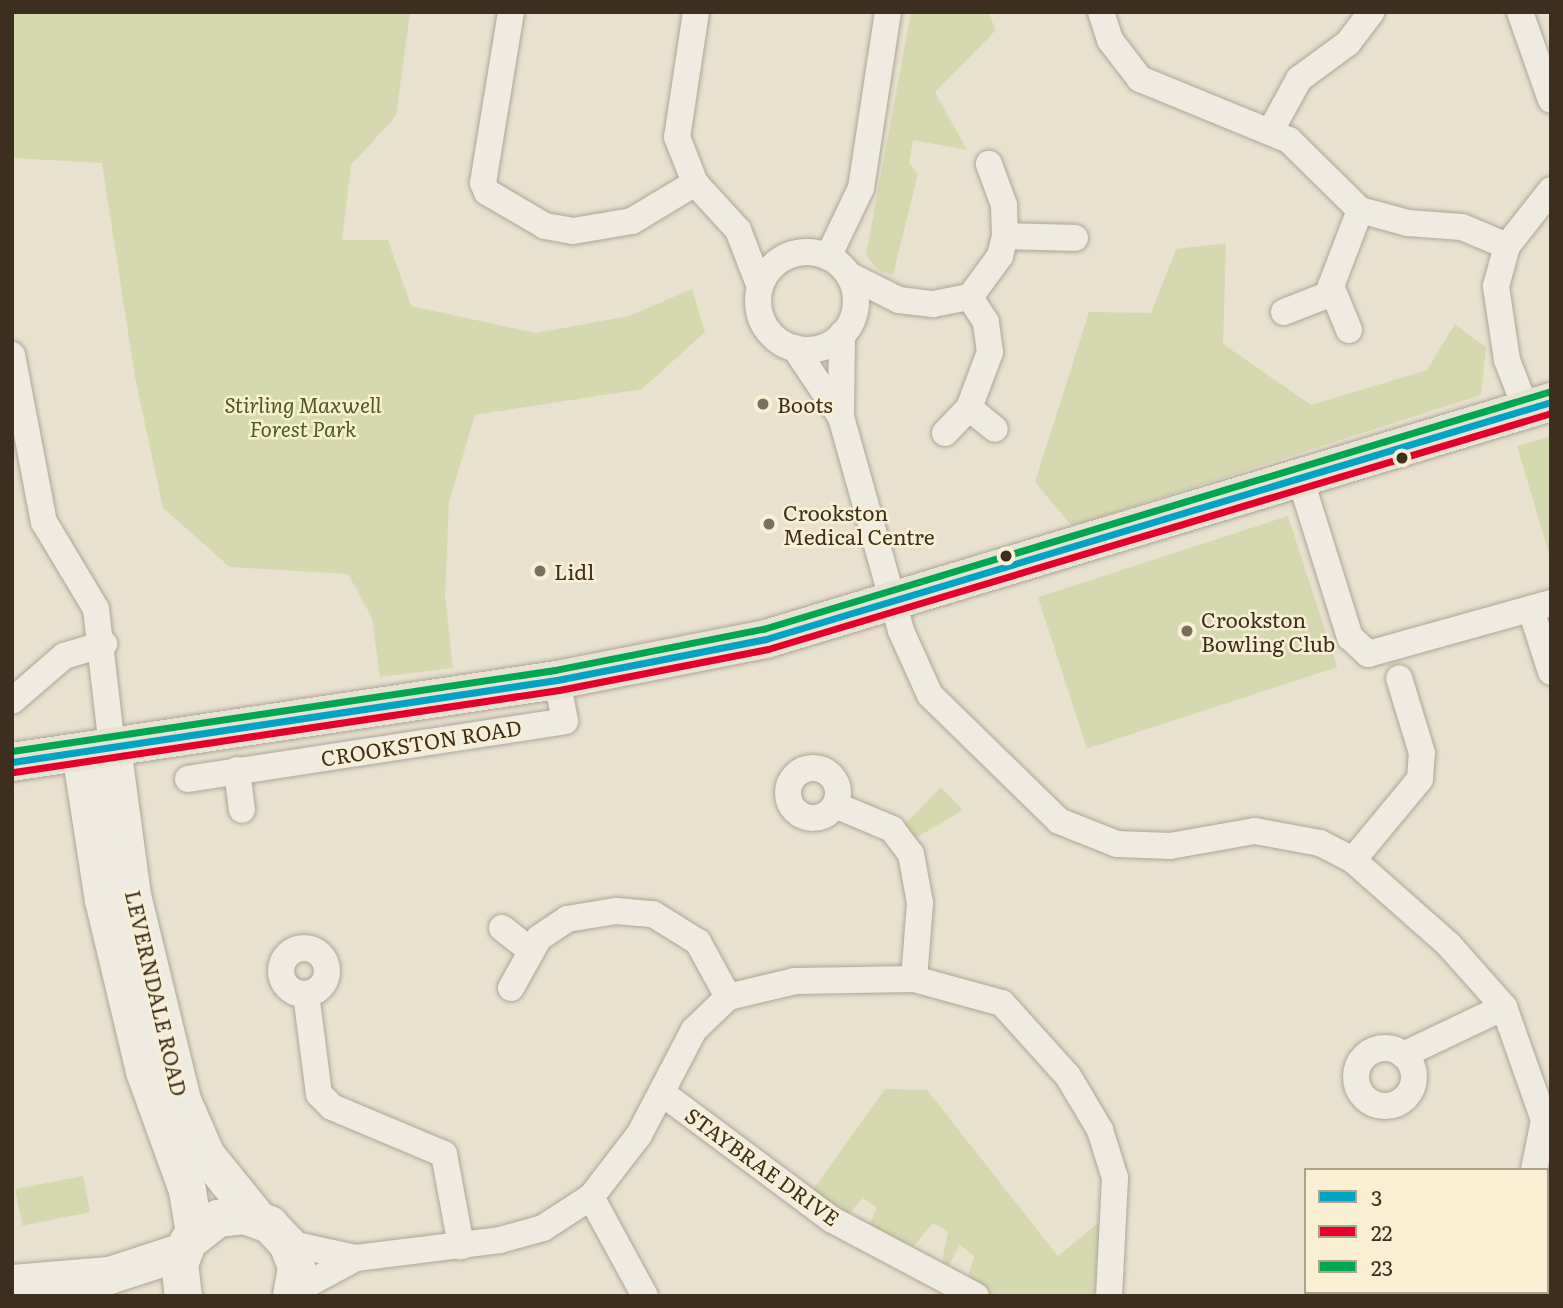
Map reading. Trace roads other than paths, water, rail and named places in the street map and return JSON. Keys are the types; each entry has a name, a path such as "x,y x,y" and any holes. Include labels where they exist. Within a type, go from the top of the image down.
{"main road":[{"name":"CROOKSTON ROAD","path":"12,762 557,680 766,639 1301,481 1538,406"}],"street":[{"path":"510,12 483,183 487,192 545,226 573,231 632,221 695,183"},
{"path":"696,12 677,137 695,183 738,230 760,287 764,323 795,348 841,417 895,601 901,631 930,695 1059,821 1117,844 1170,846 1255,831 1287,833 1353,860 1450,945 1504,1007 1543,1081 1544,1120 1534,1168"},
{"path":"828,257 860,188 888,12"},
{"path":"1101,12 1110,40 1140,79 1271,130 1360,210 1408,223 1462,227 1507,246"},
{"path":"1271,130 1299,79 1348,43 1371,12"},
{"path":"1520,12 1551,100"},
{"path":"738,230 796,253 828,257 849,275 899,300 933,304 970,297 987,279 1005,236 1004,205 989,164"},
{"path":"1538,406 1496,310 1507,246 1551,190"},
{"path":"1349,330 1330,294 1360,210"},
{"path":"1005,236 1075,238"},
{"path":"760,287 774,264 796,253"},
{"path":"841,417 846,329 856,302 849,275"},
{"path":"1284,312 1330,294"},
{"path":"945,433 968,408 990,334 970,297"},
{"path":"795,348 822,347 846,329 899,300"},
{"path":"12,355 22,486 60,555 96,609 104,644 96,749"},
{"path":"968,408 995,429"},
{"path":"1301,481 1350,637 1368,654 1541,606 1551,672"},
{"path":"12,701 64,656 104,644"},
{"path":"1353,860 1420,779 1422,753 1399,678"},
{"name":"CROOKSTON ROAD","path":"188,779 565,721 557,680"},
{"name":"LEVERNDALE ROAD","path":"96,749 182,1100 206,1154 257,1218 287,1243"},
{"name":"LEVERNDALE ROAD","path":"96,749 106,913 144,1071 187,1190 189,1242 183,1296"},
{"path":"237,770 242,810"},
{"path":"835,805 892,829 911,854 920,903 914,979"},
{"path":"511,988 529,949 566,919 616,911 653,914 698,942 728,997"},
{"path":"502,928 529,949"},
{"path":"287,1243 356,1258 461,1246 543,1228 591,1197 662,1093 672,1063 694,1030 728,997 795,981 914,979 1002,1003 1069,1076 1100,1130 1115,1178 1109,1296"},
{"path":"306,994 319,1094 332,1107 444,1154 461,1246"},
{"path":"1403,1055 1504,1007"},
{"name":"STAYBRAE DRIVE","path":"662,1093 831,1219 976,1296"},
{"path":"591,1197 645,1296"},
{"path":"12,1283 109,1275 189,1242 230,1215 257,1218"},
{"path":"287,1243 296,1267 292,1294"},
{"path":"292,1294 356,1258"},
{"path":"109,1275 168,1296"}],"place":[{"name":"Boots","path":"763,404"},
{"name":"Crookston Medical Centre","path":"769,524"},
{"name":"Lidl","path":"540,571"},
{"name":"Crookston Bowling Club","path":"1187,631"}],"park label":[{"name":"Stirling Maxwell Forest Park","path":"303,416"}]}
